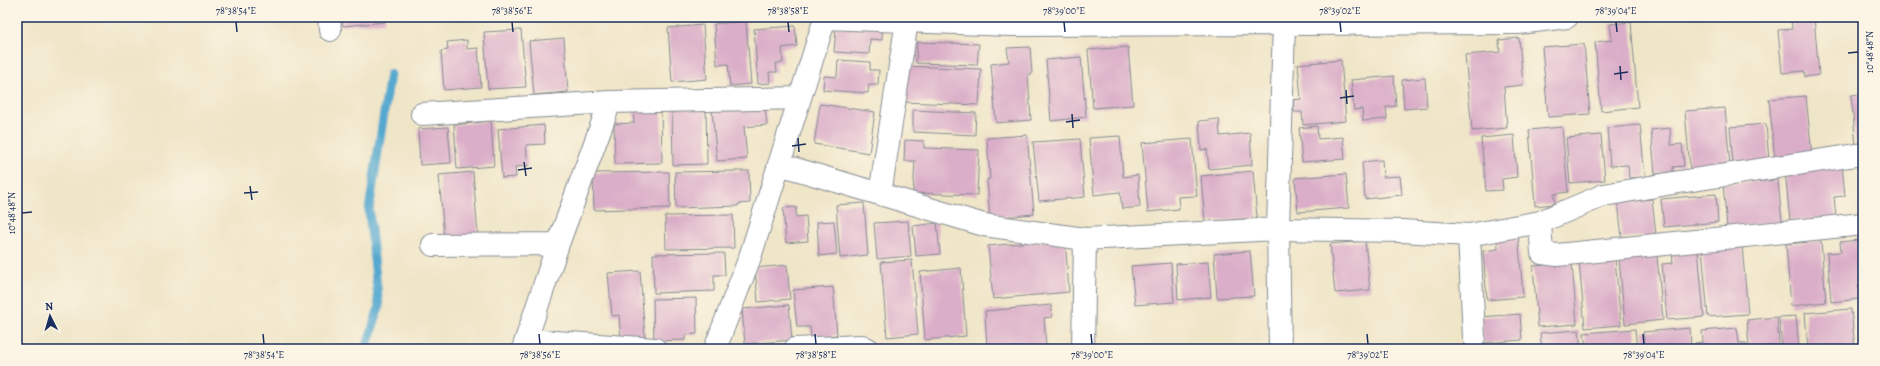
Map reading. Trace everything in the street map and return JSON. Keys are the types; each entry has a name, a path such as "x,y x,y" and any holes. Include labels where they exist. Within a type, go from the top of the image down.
{"street":[{"path":"715,349 750,257 825,18 1010,25 1093,21 1519,23 1567,17"},
{"path":"880,194 907,21"},
{"path":"1280,349 1278,229 1284,21"},
{"path":"422,114 610,102 800,98"},
{"path":"610,102 558,244 525,344 655,349"},
{"path":"780,164 984,225 1085,239 1278,229 1402,231 1469,235 1540,222 1604,195 1863,154"},
{"path":"1540,222 1542,253 1557,255 1863,224"},
{"path":"1469,235 1474,337"},
{"path":"1083,349 1085,239"},
{"path":"433,245 558,244"},
{"path":"795,349 862,346 868,349"}],"building":[{"path":"342,17 385,17 385,22 343,26"},
{"path":"1791,17 1814,17 1819,75 1805,77 1804,71 1782,73 1778,30 1792,29"},
{"path":"746,21 751,84 730,86 728,64 717,65 714,24"},
{"path":"1631,22 1638,107 1601,111 1595,42 1612,40 1610,24"},
{"path":"883,23 882,40 870,39 869,54 834,52 836,28"},
{"path":"703,25 707,79 672,82 668,28"},
{"path":"795,26 797,46 782,48 783,63 776,63 777,72 769,72 770,83 758,84 754,29"},
{"path":"521,30 526,87 488,89 484,32"},
{"path":"564,38 568,92 534,95 529,41"},
{"path":"1519,38 1523,85 1504,87 1507,128 1472,131 1465,55 1500,52 1499,40"},
{"path":"467,40 467,49 478,48 481,87 444,90 441,51 448,50 447,42"},
{"path":"917,42 979,44 977,65 916,63"},
{"path":"1584,44 1590,114 1548,117 1542,47"},
{"path":"1030,47 1032,74 1028,74 1031,120 996,123 991,64 1009,62 1007,48"},
{"path":"1128,47 1133,105 1093,108 1088,50"},
{"path":"1081,57 1086,117 1051,121 1046,60"},
{"path":"838,60 870,62 870,70 879,70 878,85 869,85 868,93 823,90 824,76 837,77"},
{"path":"1341,60 1346,121 1303,125 1302,112 1294,112 1293,100 1301,99 1298,64"},
{"path":"905,66 981,69 979,105 903,102"},
{"path":"1394,76 1396,106 1386,107 1387,119 1363,121 1362,109 1354,110 1351,80"},
{"path":"1425,78 1427,107 1404,109 1402,80"},
{"path":"1863,94 1863,145 1856,146 1851,95"},
{"path":"1806,96 1812,156 1775,160 1769,99"},
{"path":"661,104 662,163 615,164 614,124 634,123 633,105"},
{"path":"820,104 875,112 869,153 814,144"},
{"path":"706,106 707,164 673,165 672,107"},
{"path":"765,106 767,125 744,127 747,159 717,161 712,110"},
{"path":"1725,108 1730,166 1690,169 1685,111"},
{"path":"913,110 976,113 975,135 913,132"},
{"path":"1219,119 1220,136 1250,133 1252,165 1209,169 1207,149 1201,150 1199,121"},
{"path":"491,121 494,166 457,169 454,125"},
{"path":"1766,124 1769,161 1733,164 1730,127"},
{"path":"544,125 545,144 526,145 528,166 515,167 516,177 502,178 498,129"},
{"path":"1640,125 1645,177 1629,178 1628,165 1610,166 1607,128"},
{"path":"1317,126 1318,139 1343,137 1345,159 1302,162 1299,128"},
{"path":"448,127 451,163 420,165 418,129"},
{"path":"1562,127 1568,192 1554,194 1555,204 1535,206 1529,130"},
{"path":"1670,128 1671,145 1682,144 1684,166 1673,167 1673,173 1655,174 1651,130"},
{"path":"1027,135 1034,214 990,218 987,179 990,179 987,138"},
{"path":"1514,135 1517,177 1502,179 1503,190 1486,191 1481,138"},
{"path":"1601,135 1605,180 1570,183 1566,138"},
{"path":"1120,136 1123,177 1138,175 1140,207 1122,209 1120,192 1094,195 1089,138"},
{"path":"1080,139 1085,197 1039,201 1033,142"},
{"path":"1192,139 1197,196 1178,197 1179,209 1148,212 1142,143"},
{"path":"905,140 924,141 924,148 979,150 977,195 913,193 915,161 904,161"},
{"path":"1382,160 1383,177 1400,176 1402,195 1365,199 1362,162"},
{"path":"1842,165 1845,196 1834,197 1836,217 1790,221 1785,170"},
{"path":"749,171 750,203 738,204 738,206 676,208 675,172"},
{"path":"1253,171 1257,218 1205,222 1201,176"},
{"path":"473,172 478,236 444,238 439,175"},
{"path":"669,172 670,208 594,210 593,173"},
{"path":"1346,174 1349,208 1298,212 1295,178"},
{"path":"1778,180 1782,222 1727,227 1723,184"},
{"path":"1716,194 1718,222 1664,227 1661,199"},
{"path":"1652,199 1656,235 1622,238 1618,202"},
{"path":"864,203 868,255 840,258 836,205"},
{"path":"796,207 796,217 806,216 808,241 786,243 783,208"},
{"path":"733,215 734,248 666,249 665,216"},
{"path":"834,221 837,254 819,256 817,222"},
{"path":"908,221 911,256 877,259 874,223"},
{"path":"937,223 940,254 916,256 913,226"},
{"path":"1518,232 1523,297 1487,300 1483,251 1498,249 1497,234"},
{"path":"1065,239 1069,292 993,299 988,246"},
{"path":"1859,240 1863,285 1858,285 1859,299 1831,302 1827,253 1841,252 1840,242"},
{"path":"1365,241 1370,290 1335,293 1330,244"},
{"path":"1821,241 1826,302 1791,306 1786,244"},
{"path":"1742,245 1748,314 1708,317 1702,248"},
{"path":"1698,249 1704,317 1667,320 1662,264 1673,263 1672,251"},
{"path":"1250,251 1254,296 1217,298 1214,254"},
{"path":"724,253 725,275 714,275 714,291 654,293 653,254"},
{"path":"1657,256 1663,320 1625,324 1619,259"},
{"path":"1615,258 1621,325 1585,328 1579,261"},
{"path":"912,260 918,334 887,337 881,262"},
{"path":"1208,262 1211,297 1178,300 1176,264"},
{"path":"1171,263 1174,302 1135,305 1131,266"},
{"path":"1572,263 1577,324 1538,327 1533,266"},
{"path":"787,265 790,299 758,302 755,268"},
{"path":"961,268 966,336 925,340 920,272"},
{"path":"640,271 645,338 621,341 619,315 612,316 608,273"},
{"path":"833,287 837,335 811,338 810,327 797,327 793,290"},
{"path":"696,298 697,334 685,335 685,340 654,341 653,299"},
{"path":"789,305 792,340 745,344 742,309"},
{"path":"1051,305 1052,317 1044,318 1046,346 987,349 985,311"},
{"path":"1863,306 1863,339 1862,339 1859,307"},
{"path":"1851,309 1855,349 1808,349 1805,313"},
{"path":"1520,314 1522,340 1484,343 1481,317"},
{"path":"1796,316 1799,349 1782,349 1779,317"},
{"path":"1777,317 1779,345 1749,348 1747,320"},
{"path":"1690,328 1691,349 1645,349 1643,332"},
{"path":"1737,328 1739,343 1746,343 1747,349 1696,349 1695,343 1703,342 1702,331"},
{"path":"1635,329 1637,349 1586,349 1584,333"},
{"path":"1579,330 1581,349 1542,349 1540,333"},
{"path":"1392,346 1392,349 1376,349 1376,348"}],"waterway":[{"path":"366,349 379,307 369,210 390,74"}]}
